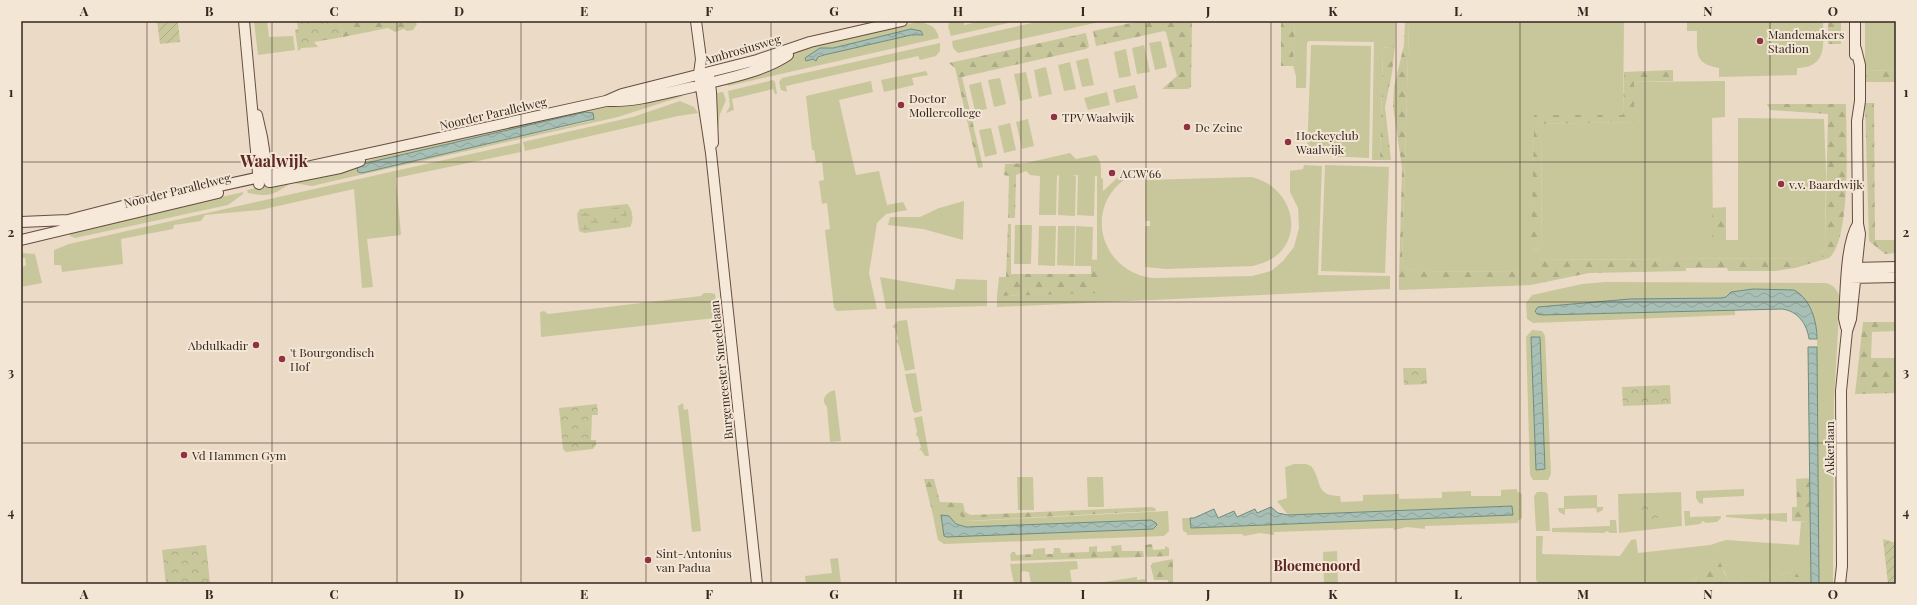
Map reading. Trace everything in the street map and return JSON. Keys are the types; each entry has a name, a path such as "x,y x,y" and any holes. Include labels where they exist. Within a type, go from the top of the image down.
{"main road":[{"path":"244,21 253,106 262,137 264,180"},
{"path":"696,21 705,84"},
{"name":"Ambrosiusweg","path":"703,73 757,60 810,42 902,21"},
{"name":"Akkerlaan","path":"1840,584 1842,566 1842,391 1846,331 1844,318 1860,234 1858,224 1857,121 1853,101 1853,65 1856,49 1856,21"},
{"name":"Ambrosiusweg","path":"705,84 759,69 787,56 792,48"},
{"name":"Noorder Parallelweg","path":"21,240 386,150 606,101 622,94 703,73"},
{"name":"Noorder Parallelweg","path":"606,101 625,102 705,84"},
{"name":"Burgemeester Smeelelaan","path":"705,84 714,140 711,153 757,584"},
{"name":"Noorder Parallelweg","path":"21,222 68,220 138,202 264,180"},
{"path":"1852,273 1896,267"},
{"path":"1852,273 1896,277"},
{"name":"Akkerlaan","path":"1842,566 1847,584"}],"green space":[{"path":"157,21 178,21 180,42 160,44"},
{"path":"254,21 267,21 269,37 293,36 295,50 258,55"},
{"path":"297,21 340,21 343,37 314,42 318,47 302,48 298,51 295,30 298,29"},
{"path":"340,21 414,21 417,24 413,30 407,31 404,29 395,32 388,28 343,37"},
{"path":"950,21 964,21 964,25 982,21 1017,21 951,36 948,26"},
{"path":"1041,21 1104,21 958,53 953,48 952,41"},
{"path":"1140,21 1192,21 1191,87 1188,89 1162,89 1177,76 1166,32 1164,31 1096,46 1093,31"},
{"path":"1281,21 1295,21 1293,66 1281,66"},
{"path":"1295,21 1395,21 1395,46 1383,48 1380,160 1372,160 1374,42 1309,41 1307,43 1306,88 1296,88 1296,76 1293,66"},
{"path":"1405,21 1409,21 1402,266 1414,271 1530,272 1531,260 1821,258 1825,246 1828,114 1770,110 1767,104 1846,104 1846,186 1841,230 1836,247 1829,258 1795,268 1775,271 1728,271 1727,268 1686,268 1686,271 1589,273 1531,285 1530,280 1399,280 1402,168 1393,106 1394,87 1404,45"},
{"path":"1409,21 1624,21 1623,115 1534,115 1534,124 1634,122 1634,82 1725,81 1725,117 1712,118 1713,240 1738,240 1738,118 1824,119 1826,174 1825,246 1821,258 1531,260 1531,272 1414,271 1402,266","holes":["1542,129 1541,249 1532,250 1534,130"]},
{"name":"Mandemakers Stadion","path":"1687,21 1823,21 1822,53 1814,64 1807,67 1797,68 1797,75 1719,77 1719,68 1705,64 1701,60 1697,51 1697,31 1687,31"},
{"path":"1828,21 1841,21 1841,44 1828,44"},
{"path":"1865,21 1896,21 1896,70 1865,71"},
{"path":"918,22 932,26 939,38 728,86 727,81 761,71 799,51 814,46","holes":["911,29 921,36 911,35 824,55 816,59 805,58 820,48 833,48"]},
{"path":"1086,33 1089,47 1086,49 962,77 983,167 978,168 955,68 949,63"},
{"path":"1161,41 1167,67 1155,70 1149,43"},
{"path":"940,43 940,51 936,56 920,60 918,56 786,86 787,92 781,90 779,82 782,78"},
{"path":"1144,45 1150,72 1137,74 1132,48"},
{"path":"1311,45 1371,46 1369,158 1307,155"},
{"path":"1395,46 1392,73 1385,107 1391,160 1380,160 1383,48"},
{"path":"1126,49 1131,76 1119,78 1114,52"},
{"path":"1088,58 1094,85 1082,87 1076,61"},
{"path":"1070,62 1076,89 1064,91 1058,65"},
{"path":"1046,67 1052,94 1039,97 1034,70"},
{"path":"1673,70 1673,81 1634,82 1634,122 1534,124 1534,115 1623,115 1624,72"},
{"path":"1896,70 1896,82 1865,82 1865,71"},
{"path":"926,71 928,75 912,78 914,85 884,92 881,80"},
{"path":"1026,72 1032,98 1020,101 1014,74"},
{"path":"1000,78 1006,104 994,107 988,80"},
{"path":"773,80 775,82 777,94 775,94 773,89 732,99 734,110 726,113 730,106 728,91"},
{"path":"871,81 873,92 839,100 856,175 879,171 887,205 903,202 907,210 886,214 877,223 869,273 877,309 837,311 834,308 825,230 830,229 827,203 822,204 819,181 824,180 822,162 816,163 814,150 812,150 806,96"},
{"path":"981,82 987,109 975,111 969,85"},
{"path":"1135,85 1138,98 1116,103 1113,90"},
{"path":"723,92 726,100 720,114 718,129 716,93"},
{"path":"1107,92 1110,105 1088,110 1084,98"},
{"path":"683,93 683,96 618,117 312,186 293,183 292,180 341,169 389,154 604,106","holes":["585,112 591,112 591,121 359,173 375,161"]},
{"path":"680,101 694,107 698,113 678,116 525,151 523,142 633,117"},
{"path":"1865,103 1874,103 1875,240 1896,240 1896,253 1885,254 1869,241"},
{"path":"1028,119 1034,146 1022,149 1016,122"},
{"path":"1010,123 1016,150 1004,153 998,126"},
{"path":"991,128 997,154 985,157 979,130"},
{"path":"1534,129 1542,129 1541,249 1531,250"},
{"path":"520,143 521,152 396,178 401,235 367,239 373,287 362,288 354,189 260,210 205,215 201,221 174,225 173,229 121,239 123,264 62,272 61,265 54,265 54,250 69,244"},
{"path":"1070,153 1076,159 1096,155 1100,163 1101,178 1103,179 1103,191 1126,170 1130,176 1115,188 1106,203 1102,219 1103,235 1109,250 1120,263 1135,273 1153,278 1252,276 1271,271 1283,261 1294,247 1299,228 1298,208 1290,192 1290,171 1303,169 1304,165 1322,166 1318,275 1390,276 1390,289 997,307 997,296 1100,292 1100,260 1097,259 1097,176 1095,176 1094,216 1077,215 1078,175 1071,176 1076,176 1075,216 1058,215 1059,175 1057,176 1056,215 1039,215 1040,176 1030,175 1026,171 1026,163"},
{"path":"1026,163 1026,171 1016,175 1015,218 1008,218 1009,176 1004,175 1005,164"},
{"path":"1325,165 1389,167 1385,273 1321,271"},
{"path":"1251,177 1264,181 1274,189 1283,198 1289,209 1291,221 1290,234 1285,245 1276,256 1253,266 1166,269 1145,267 1145,226 1150,226 1150,221 1145,221 1145,180"},
{"path":"288,181 288,185 269,195 248,193 247,190"},
{"path":"243,192 243,194 228,205 75,238 70,236 69,233"},
{"path":"964,201 963,240 923,229 888,225 890,217 920,217 939,208"},
{"path":"627,204 631,209 632,215 630,227 584,233 579,231 577,214 580,209"},
{"path":"626,206 628,225 609,227 610,215 607,213 607,209"},
{"path":"1726,207 1726,240 1712,240 1712,208"},
{"path":"600,210 598,222 601,224 602,228 583,231 581,213"},
{"path":"1008,224 1011,224 1011,274 1091,274 1091,260 1100,259 1100,293 997,296 999,277 1006,277"},
{"path":"1015,225 1032,225 1031,264 1014,264"},
{"path":"1039,226 1056,226 1055,266 1038,265"},
{"path":"1058,226 1075,226 1074,266 1057,265"},
{"path":"1076,226 1093,227 1092,266 1075,266"},
{"path":"21,253 35,254 42,283 21,287 21,268 26,265 25,258 21,258"},
{"path":"880,277 954,290 956,279 987,280 987,306 886,309"},
{"path":"1399,280 1531,280 1531,285 1399,290"},
{"path":"1605,282 1825,283 1836,289 1840,297 1834,399 1833,584 1819,584 1817,335 1794,290 1753,289 1731,292 1726,297 1721,298 1630,299 1735,310 1735,315 1533,323 1527,319 1526,303 1532,295 1582,284"},
{"path":"704,293 715,294 717,316 715,318 541,337 540,312 544,311 548,314 701,296"},
{"path":"907,320 915,369 905,371 899,346 896,341 898,339 895,328 892,327 898,321"},
{"path":"1863,322 1896,322 1896,331 1872,332 1871,358 1896,358 1896,393 1855,394"},
{"path":"1532,330 1542,331 1545,336 1551,474 1548,480 1533,480 1530,475 1526,337","holes":["1540,337 1545,469 1537,470 1531,338"]},
{"path":"1403,368 1426,368 1427,384 1404,385"},
{"path":"916,373 922,411 915,413 913,411 905,374"},
{"path":"1670,385 1671,404 1623,406 1622,387"},
{"path":"835,390 841,441 830,442 827,407 824,399 827,394"},
{"path":"683,403 684,410 688,409 701,531 692,532 678,406"},
{"path":"597,404 598,415 592,415 591,440 596,440 596,445 593,449 566,452 563,449 559,408"},
{"path":"922,416 929,456 925,456 921,450 919,451 921,447 916,435 917,431 914,418"},
{"path":"1294,464 1306,464 1311,466 1315,472 1320,487 1326,493 1340,496 1341,502 1363,501 1363,495 1399,494 1399,499 1442,498 1442,492 1471,491 1471,496 1501,496 1501,490 1517,489 1517,491 1522,494 1522,518 1518,521 1518,523 1425,526 1425,529 1407,527 1394,530 1393,528 1274,532 1274,535 1260,533 1244,536 1242,534 1187,535 1187,533 1183,531 1182,518 1190,518 1191,528 1513,515 1512,506 1288,515 1277,501 1287,498 1285,467"},
{"path":"1017,477 1033,477 1034,510 1018,510"},
{"path":"1087,477 1103,477 1104,507 1088,507"},
{"path":"1810,478 1810,522 1792,521 1792,507 1797,507 1796,479"},
{"path":"924,479 934,479 940,502 963,503 965,512 971,515 1151,507 1155,508 1156,511 966,521 962,518 958,511 932,511"},
{"path":"1744,489 1744,496 1703,498 1703,504 1699,503 1696,498 1696,491"},
{"path":"1537,492 1545,492 1548,494 1550,531 1536,531 1534,496"},
{"path":"1681,492 1682,526 1619,533 1618,494"},
{"path":"1597,495 1597,507 1603,507 1603,510 1597,513 1596,508 1565,509 1565,515 1559,512 1558,508 1564,508 1564,496"},
{"path":"1641,501 1658,504 1660,517 1648,521 1637,516 1636,508"},
{"path":"932,511 958,511 966,521 973,521 1168,511 1169,531 1164,536 944,544 938,540","holes":["1150,520 943,533 956,524 966,527"]},
{"path":"1684,511 1690,511 1690,517 1721,516 1721,518 1717,522 1706,523 1703,521 1700,524 1685,526"},
{"path":"1787,513 1787,522 1767,520 1765,518 1762,520 1726,517 1726,515"},
{"path":"1610,520 1616,520 1617,533 1610,533 1607,531 1604,533 1552,532 1552,528 1610,526"},
{"path":"1801,522 1810,522 1811,584 1801,584 1801,579 1790,572 1775,578 1767,574 1746,581 1735,582 1727,579 1724,570 1697,577 1693,583 1690,584 1539,584 1536,580 1536,536 1543,536 1542,554 1620,556 1631,540 1636,539 1638,553 1710,545 1726,540 1799,545"},
{"path":"1883,539 1896,543 1896,584 1888,584"},
{"path":"1152,544 1153,550 1165,549 1165,546 1169,548 1169,556 1146,557 1145,545"},
{"path":"206,545 210,583 166,584 162,550"},
{"path":"1121,545 1122,551 1143,551 1144,557 1011,561 1010,555 1012,552 1015,552 1016,555 1033,554 1033,549 1045,548 1045,554 1053,554 1054,548 1060,548 1061,553 1089,552 1089,547 1097,546 1097,552 1112,551 1111,546"},
{"path":"1337,551 1338,584 1324,584 1323,552"},
{"path":"838,558 841,584 806,584 805,576 832,573 830,559"},
{"path":"1173,559 1173,584 1168,584 1168,580 1154,580 1151,567 1152,563"},
{"path":"1077,561 1078,569 1070,570 1072,584 1031,584 1029,572 1023,571 1021,573 1022,584 1014,584 1010,564"},
{"path":"1709,561 1720,562 1727,579 1732,583 1739,583 1767,574 1775,578 1790,572 1796,573 1801,579 1801,584 1690,584 1693,583"},
{"path":"1137,577 1137,580 1145,579 1145,584 1091,584"}],"water":[{"path":"911,29 921,31 923,35 911,35 824,55 818,57 816,61 813,59 806,61 805,58 820,48 833,48"},
{"path":"585,112 593,113 594,119 362,173 358,172 357,169 360,165 375,161"},
{"path":"1753,289 1794,290 1800,294 1809,305 1812,312 1816,325 1817,339 1809,339 1804,323 1797,315 1788,310 1782,309 1542,315 1537,314 1535,311 1538,307 1630,299 1721,298 1726,297 1731,292"},
{"path":"1531,337 1540,337 1545,469 1536,470"},
{"path":"1808,347 1817,347 1819,584 1811,584"},
{"path":"1512,506 1513,515 1191,528 1190,518 1194,518 1214,509 1218,518 1234,511 1237,517 1255,509 1257,513 1271,507 1278,513 1288,515"},
{"path":"941,515 949,516 956,524 966,527 1151,520 1157,525 1153,529 947,537 944,536"}],"place":[{"name":"Mandemakers Stadion","path":"1760,41"},
{"name":"Doctor Mollercollege","path":"901,105"},
{"name":"TPV Waalwijk","path":"1054,117"},
{"name":"De Zeine","path":"1187,127"},
{"name":"Hockeyclub Waalwijk","path":"1288,142"},
{"name":"ACW'66","path":"1112,173"},
{"name":"v.v. Baardwijk","path":"1781,184"},
{"name":"Abdulkadir","path":"256,345"},
{"name":"'t Bourgondisch Hof","path":"282,359"},
{"name":"Vd Hammen Gym","path":"184,455"},
{"name":"Sint-Antonius van Padua","path":"648,560"}],"district":[{"name":"Waalwijk","path":"274,160"},
{"name":"Bloemenoord","path":"1317,565"}]}
